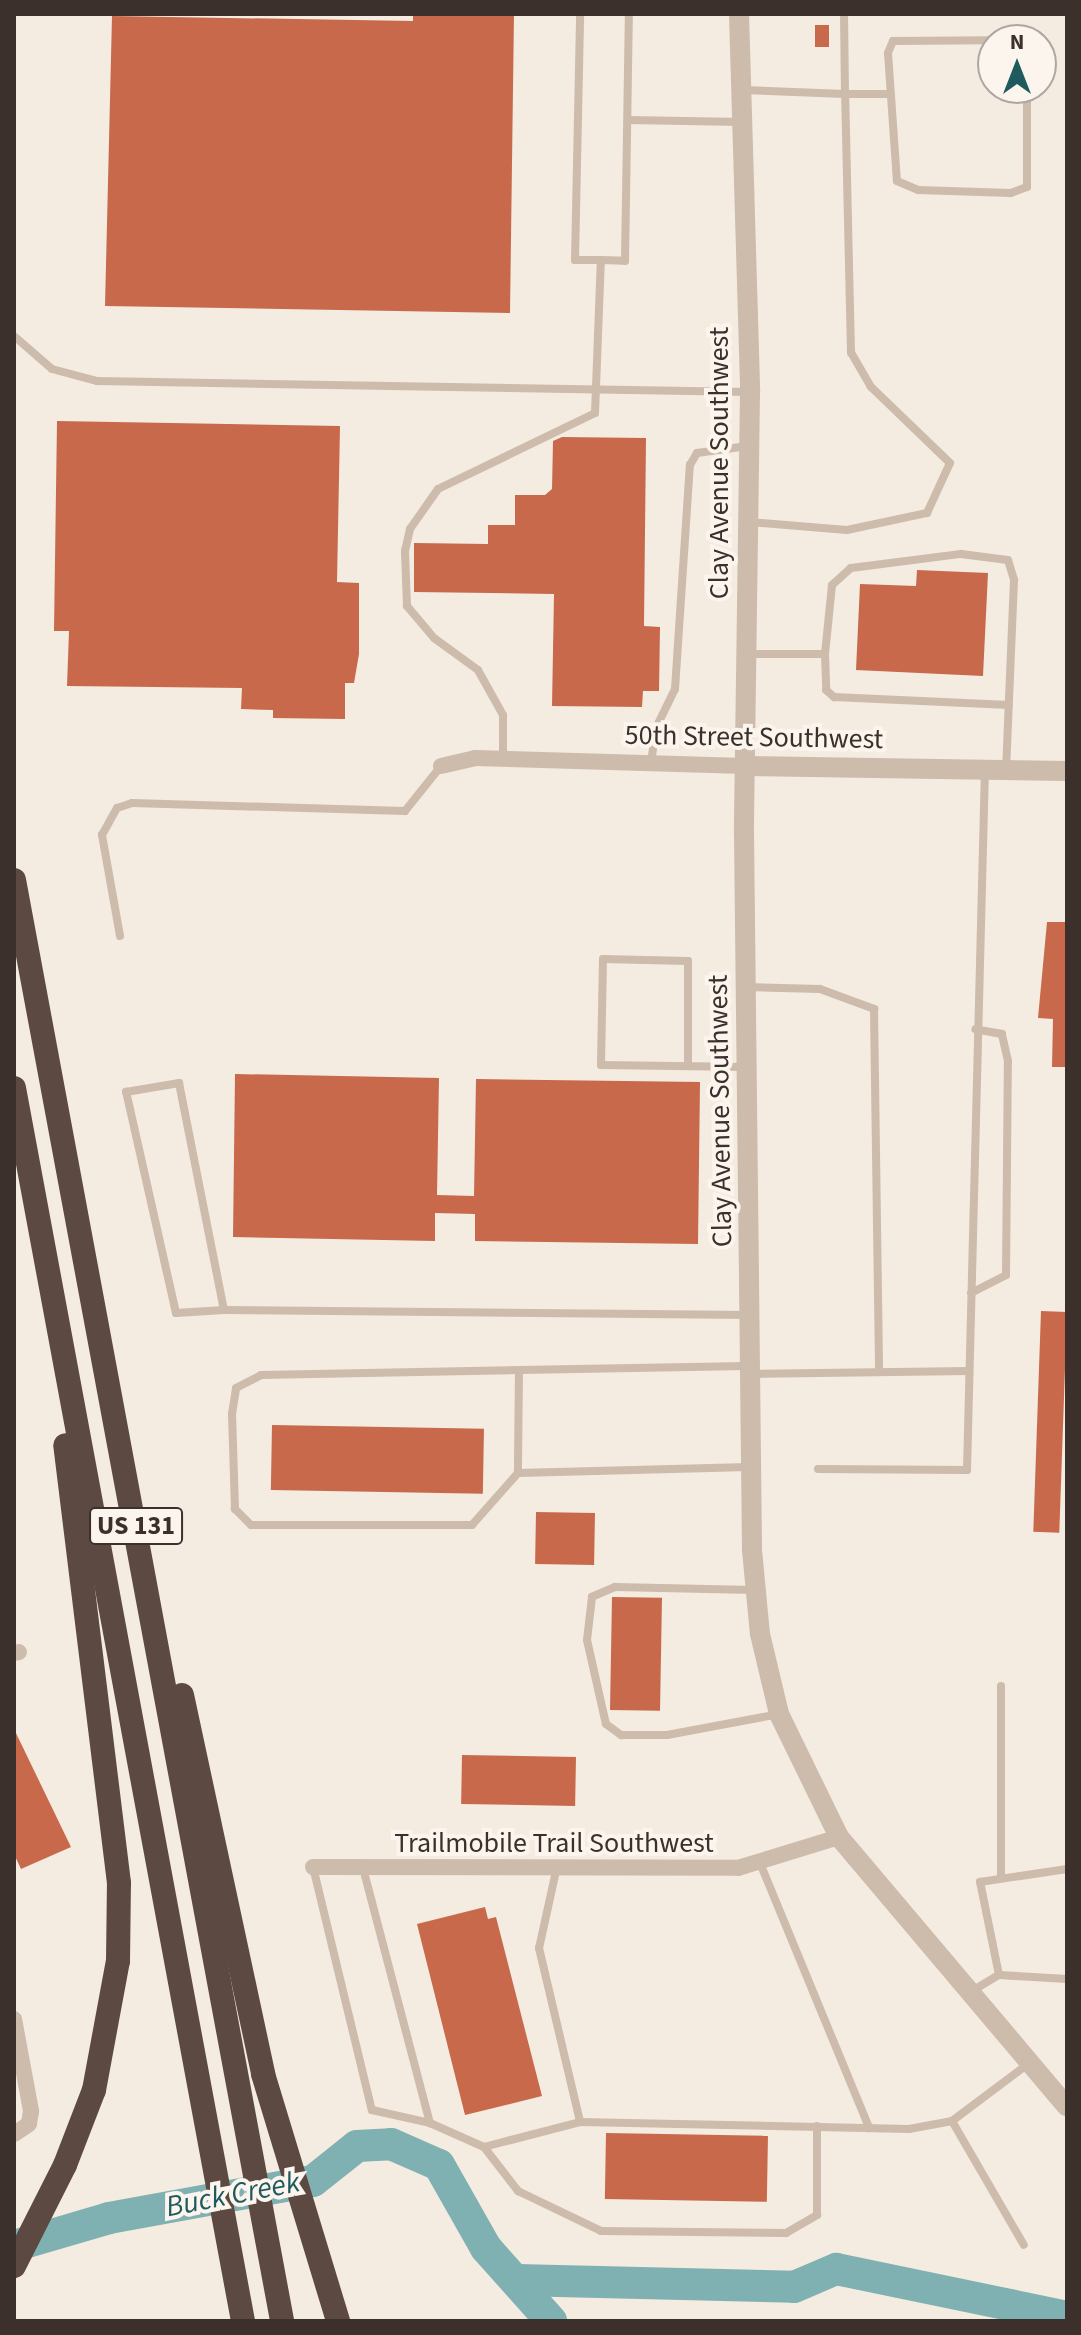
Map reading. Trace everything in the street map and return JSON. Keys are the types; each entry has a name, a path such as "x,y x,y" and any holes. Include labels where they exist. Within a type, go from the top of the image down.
{"highway":[{"name":"US 131","path":"14,880 282,2321"},
{"name":"US 131","path":"14,1088 243,2321"},
{"path":"14,2266 39,2219 100,2070 120,1921 39,1225"},
{"path":"126,1472 289,2166 338,2321"}],"street":[{"name":"Clay Avenue Southwest","path":"739,14 750,392 745,766 754,1590 779,1714 839,1837 968,1994 1067,2107"},
{"name":"50th Street Southwest","path":"441,766 503,759 1067,771"},
{"name":"Trailmobile Trail Southwest","path":"313,1867 667,1872 760,1863 839,1837"},
{"path":"14,2019 31,2111 25,2128 14,2134"}],"lane":[{"path":"580,14 575,260 625,261 629,14"},
{"path":"748,522 847,530 927,513 950,463 871,387 851,353 844,14"},
{"path":"977,40 893,41 889,94 897,181 908,189 1011,193 1027,187 1027,104"},
{"path":"741,90 889,94"},
{"path":"628,120 743,122"},
{"path":"503,759 503,715 478,670 434,638 407,606 410,529 438,489 595,413 601,260"},
{"path":"14,336 52,369 97,381 750,392"},
{"path":"651,763 656,728 675,689 690,465 697,453 749,446"},
{"path":"1006,770 1009,705 1014,580 1008,560 961,554 837,575 825,654 826,690 834,697 1009,705"},
{"path":"747,654 825,654"},
{"path":"120,936 102,835 117,808 132,803 405,811 441,766"},
{"path":"818,1469 967,1470 975,1029 985,769"},
{"path":"688,1066 688,961 603,959 601,1065 747,1067"},
{"path":"746,987 820,989 874,1009 879,1372"},
{"path":"971,1293 1006,1275 1008,1061 1002,1034 975,1029"},
{"path":"224,1310 179,1083 126,1092 176,1313 224,1310 751,1315"},
{"path":"519,1370 518,1473 472,1525 251,1525 235,1509 232,1414 236,1388 261,1375 519,1370 969,1371"},
{"path":"518,1473 754,1467"},
{"path":"754,1590 615,1587 592,1597 587,1640 606,1724 621,1735 667,1735 779,1714"},
{"path":"1001,1686 1001,1876"},
{"path":"760,1863 869,2128"},
{"path":"313,1867 372,2110 430,2123 484,2147 518,2191 601,2231 786,2233 817,2215 817,2126"},
{"path":"363,1868 430,2123"},
{"path":"999,1975 980,1882 1001,1876 1067,1869"},
{"path":"556,1871 539,1948 580,2122"},
{"path":"968,1994 999,1975 1067,1979"},
{"path":"484,2147 580,2122 869,2128 952,2121 1029,2064"},
{"path":"952,2121 1024,2245"}],"building":[{"path":"413,14 514,14 510,313 105,306 112,16 413,21"},
{"path":"815,25 829,25 829,47 815,47"},
{"path":"57,421 340,426 337,582 359,583 359,654 354,683 345,683 345,719 273,718 273,710 241,709 242,688 67,686 69,631 54,631"},
{"path":"562,437 646,438 644,626 660,627 659,691 643,691 642,707 552,706 554,594 414,592 414,543 488,544 488,525 515,525 515,495 545,495 552,489 553,441"},
{"path":"917,570 988,573 983,676 856,670 860,584 916,586"},
{"path":"1047,922 1067,922 1067,1067 1052,1067 1053,1019 1038,1018"},
{"path":"235,1074 439,1078 437,1195 474,1196 476,1079 700,1082 698,1244 475,1241 475,1214 435,1213 435,1241 233,1237"},
{"path":"1041,1311 1067,1312 1059,1533 1033,1532"},
{"path":"272,1425 484,1429 483,1494 271,1490"},
{"path":"536,1512 595,1513 594,1565 535,1564"},
{"path":"612,1597 662,1598 660,1711 610,1710"},
{"path":"14,1729 71,1847 21,1869 14,1854"},
{"path":"462,1755 576,1757 575,1806 461,1804"},
{"path":"485,1907 488,1919 496,1917 542,2096 465,2115 417,1924"},
{"path":"606,2133 768,2136 767,2202 605,2199"}],"waterway":[{"name":"Buck Creek","path":"14,2246 109,2218 313,2181 357,2146 391,2144 439,2165 486,2248 551,2321"},
{"path":"517,2280 794,2287 836,2269 1067,2317"}]}
